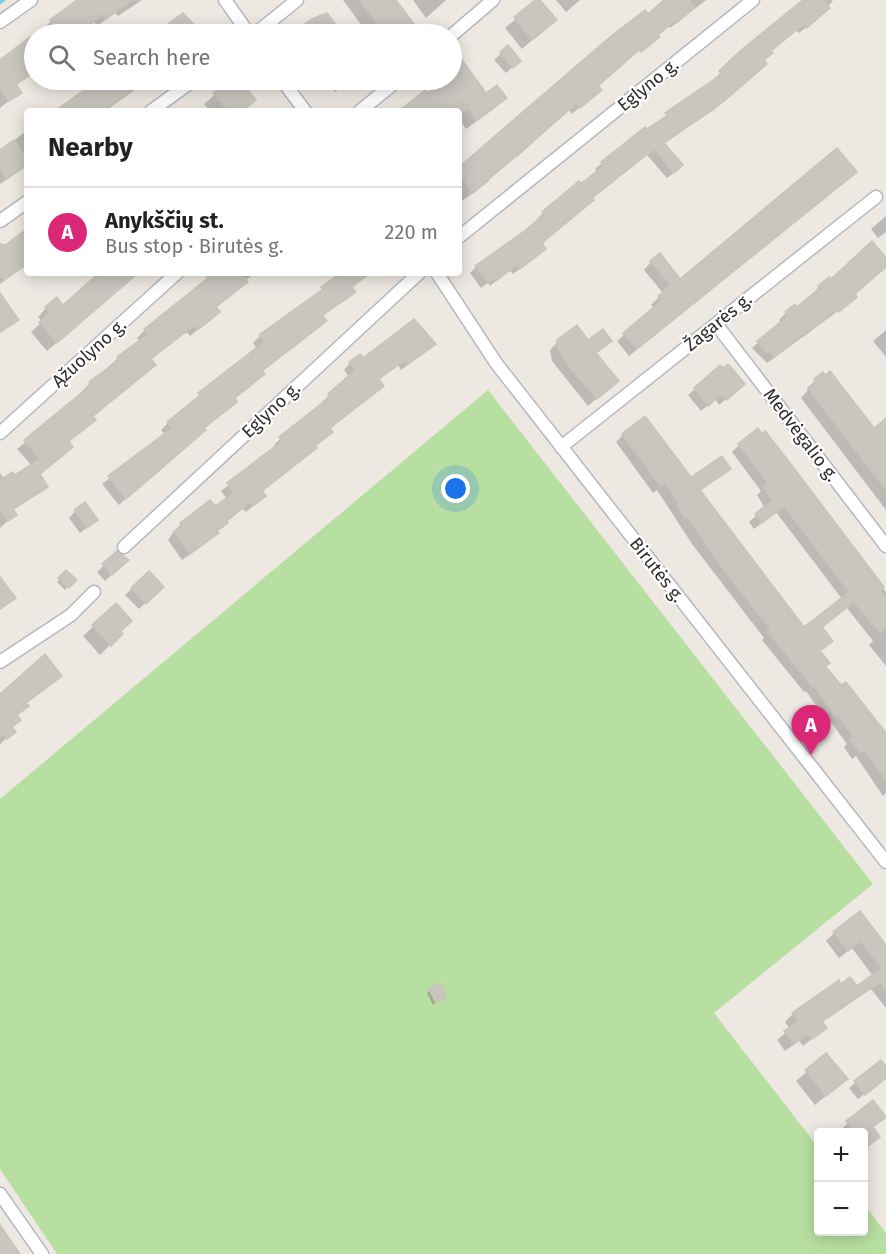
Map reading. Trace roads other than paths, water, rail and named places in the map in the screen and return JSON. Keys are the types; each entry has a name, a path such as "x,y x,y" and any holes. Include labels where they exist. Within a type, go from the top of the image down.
{"street":[{"path":"0,22 30,0"},
{"path":"225,0 242,24"},
{"path":"267,24 297,0"},
{"path":"462,26 493,0"},
{"name":"Eglyno g.","path":"462,235 753,0"},
{"path":"155,108 180,90"},
{"path":"289,90 302,108"},
{"path":"364,108 386,90"},
{"name":"Žagarės g.","path":"561,447 876,197"},
{"path":"0,221 24,204"},
{"name":"Ąžuolyno g.","path":"0,433 174,276"},
{"name":"Eglyno g.","path":"124,547 416,276"},
{"name":"Birutės g.","path":"438,276 496,363 886,861"},
{"name":"Medvėgalio g.","path":"716,324 886,546"},
{"path":"0,662 71,615 94,592"},
{"path":"0,1194 42,1254"}],"place":[{"name":"Anykščių st.","path":"811,755"}]}
